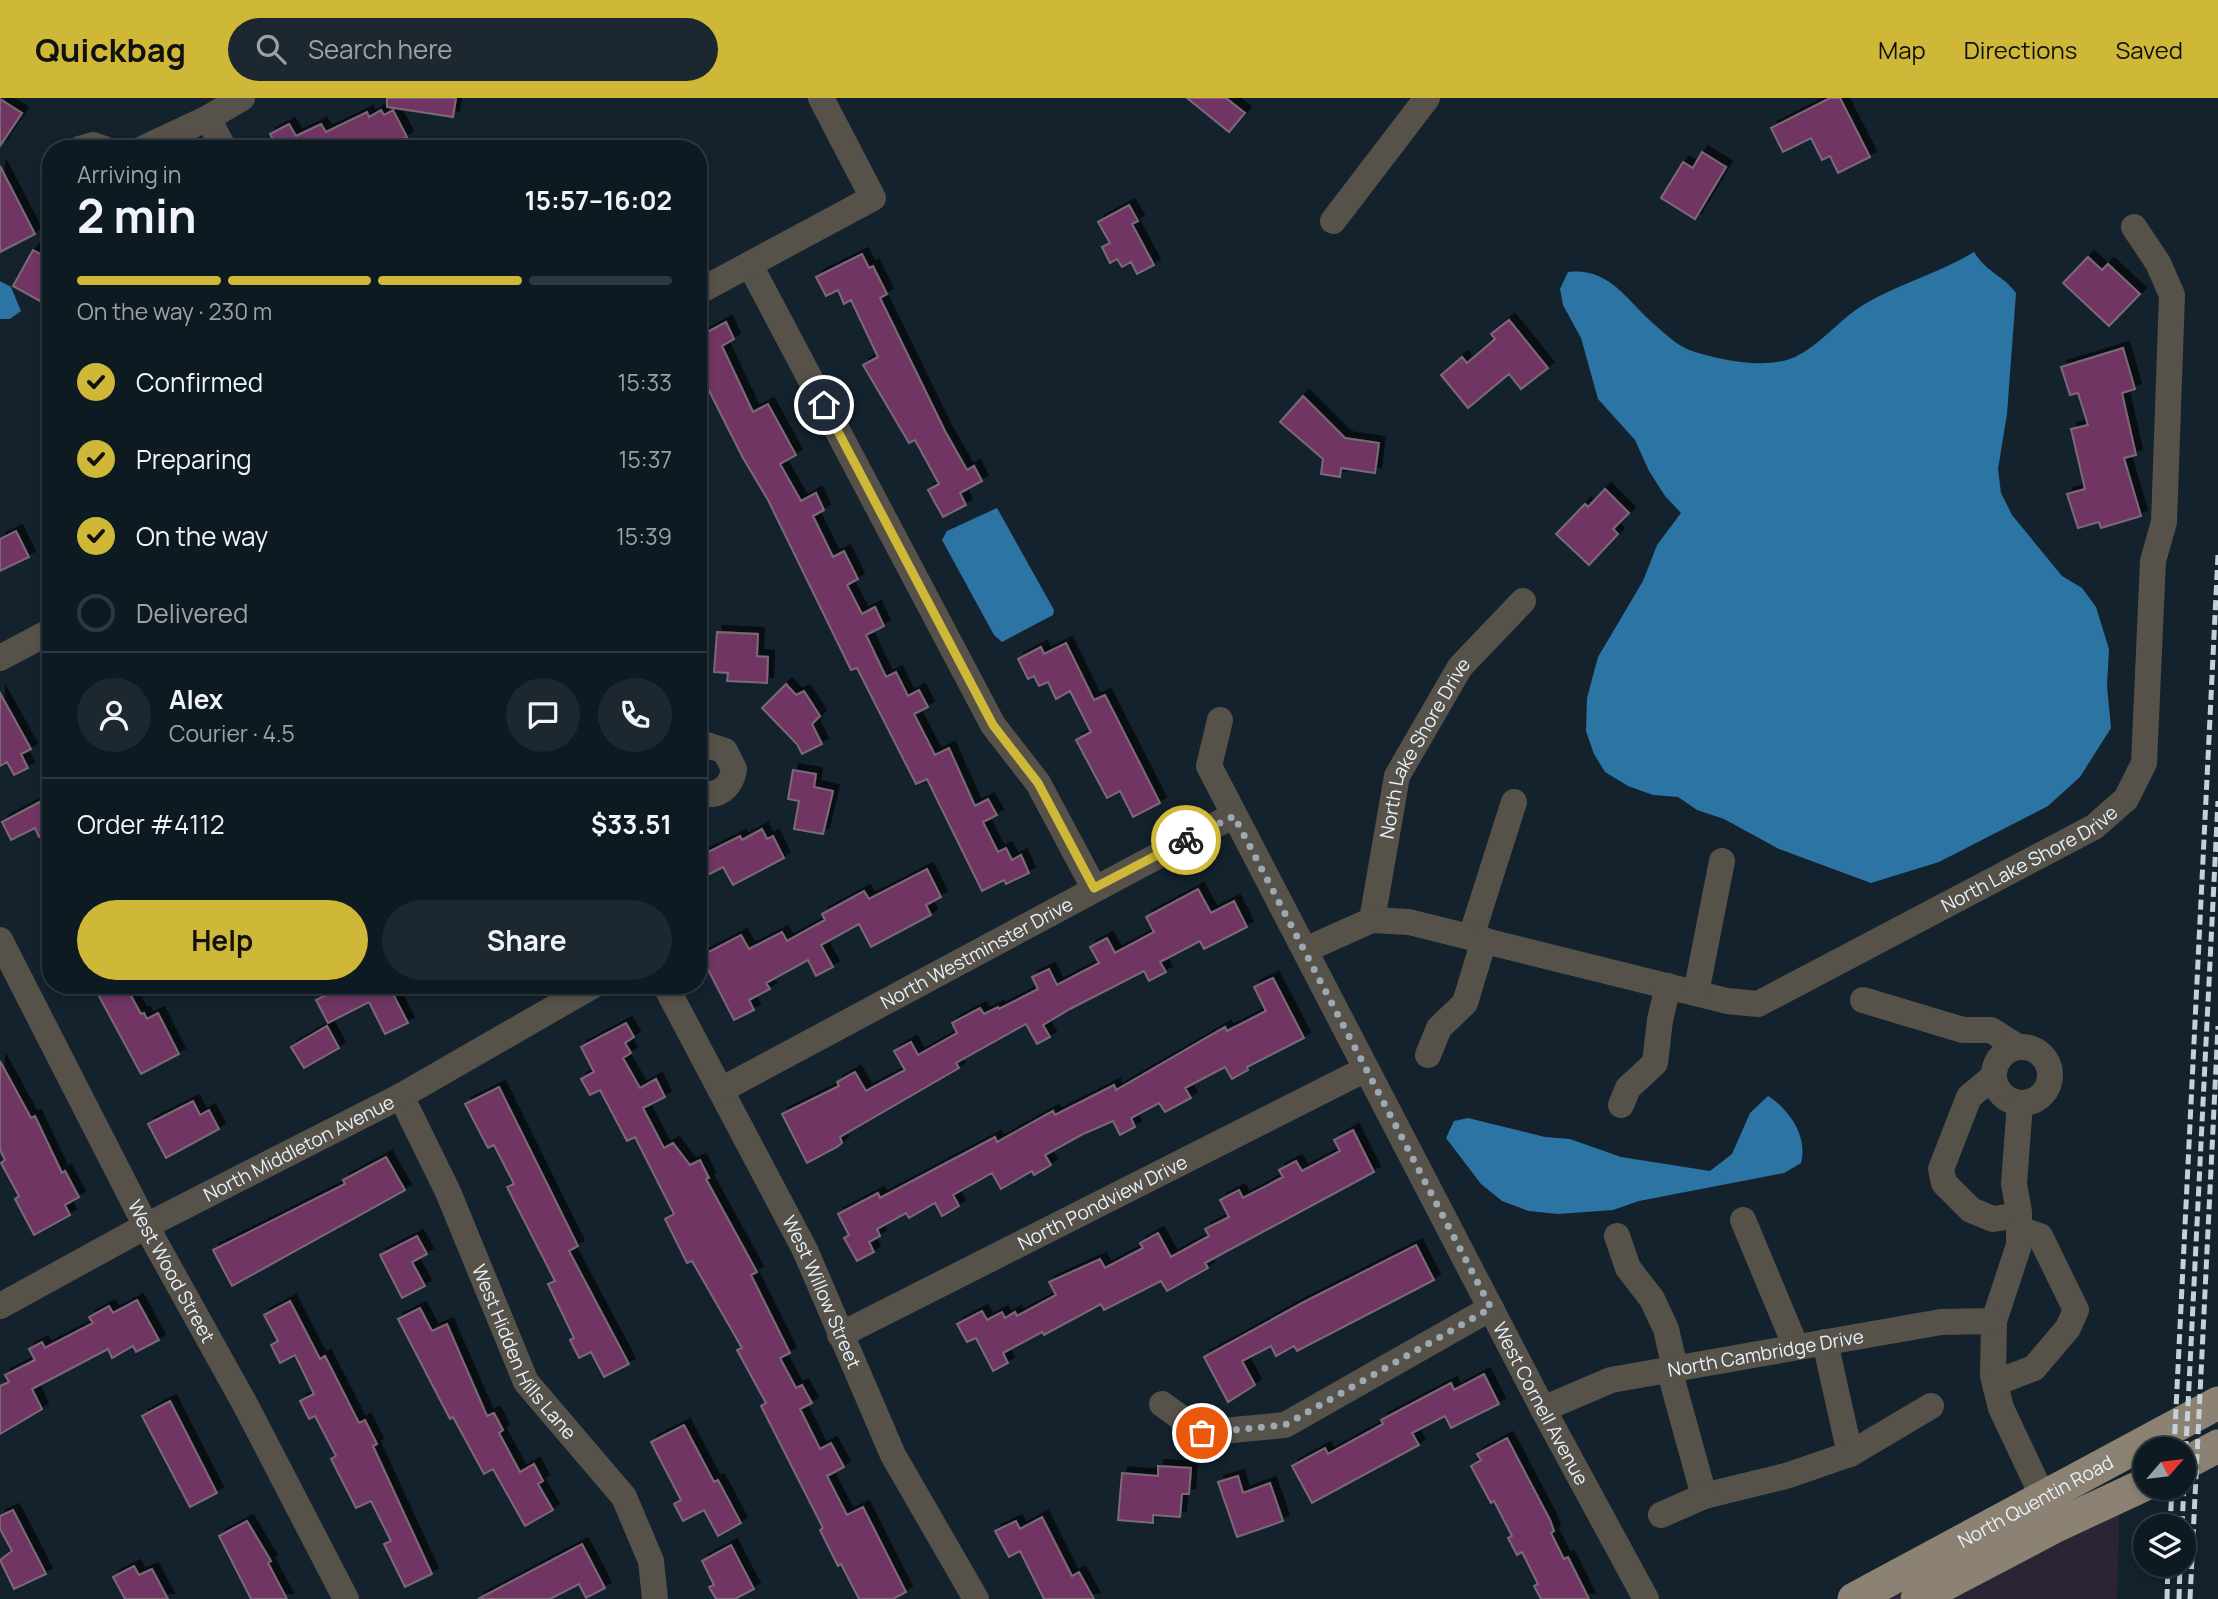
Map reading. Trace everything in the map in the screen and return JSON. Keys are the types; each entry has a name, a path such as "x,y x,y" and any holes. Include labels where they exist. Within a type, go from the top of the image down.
{"main road":[{"name":"North Quentin Road","path":"1854,1599 2218,1403"},
{"path":"2196,1458 2218,1446"},
{"name":"North Quentin Road","path":"1917,1599 2058,1525 2133,1490"}],"street":[{"path":"161,140 242,98"},
{"path":"707,287 873,198 821,98"},
{"path":"1334,221 1427,98"},
{"path":"208,118 219,140"},
{"name":"North Lake Shore Drive","path":"1305,950 1372,920 1409,922 1696,993 1744,1004 1758,1004 2094,827 2126,799 2144,763 2153,561 2164,522 2172,295 2158,263 2134,227"},
{"path":"750,265 993,725 1038,783 1094,888"},
{"name":"North Lake Shore Drive","path":"1372,920 1397,776 1460,667 1523,601"},
{"path":"0,658 42,636"},
{"name":"West Cornell Avenue","path":"1220,720 1209,766 1543,1409 1646,1599"},
{"path":"707,747 717,746 725,751 734,769 727,787 719,793 707,794"},
{"path":"1429,1055 1439,1028 1465,1003 1478,939 1514,802"},
{"name":"North Westminster Drive","path":"721,1090 1094,888 1234,816"},
{"path":"1696,993 1722,861"},
{"name":"West Wood Street","path":"0,940 146,1226 246,1406 346,1599"},
{"path":"1621,1105 1628,1087 1656,1063 1660,1020 1668,986"},
{"name":"North Middleton Avenue","path":"0,1306 146,1226 401,1096 578,994"},
{"name":"West Willow Street","path":"670,994 805,1251 893,1455 976,1599"},
{"path":"1863,1000 1963,1030 1991,1030 2018,1047 2030,1048 2043,1056 2050,1072 2047,1089 2041,1096 2020,1103 2001,1094 1994,1076 1996,1064 2004,1054 2018,1047"},
{"name":"North Pondview Drive","path":"840,1335 1366,1069"},
{"path":"1994,1076 1969,1097 1941,1169 1944,1183 1971,1210 1993,1219 2019,1222 2040,1236 2056,1263 2076,1310 2068,1328 2034,1368 1994,1382"},
{"name":"West Hidden Hills Lane","path":"401,1096 448,1192 526,1382 624,1497 651,1561 655,1599"},
{"path":"2020,1103 2014,1184 2019,1245 1994,1321 1994,1382 2001,1408 2043,1497"},
{"path":"1743,1220 1796,1348"},
{"path":"1617,1236 1628,1268 1652,1299 1666,1329 1672,1369 1704,1496"},
{"path":"1162,1404 1202,1433 1285,1425 1491,1308"},
{"name":"North Cambridge Drive","path":"1543,1409 1611,1380 1941,1322 1994,1321"},
{"path":"1825,1342 1850,1454"},
{"path":"1661,1515 1704,1496 1786,1476 1850,1454 1931,1406"}],"shaded area":[{"path":"2120,1497 2117,1599 1884,1599"}],"water":[{"path":"1974,252 2016,293 2007,414 1998,469 2001,493 2012,515 2062,576 2082,588 2096,607 2109,649 2107,686 2111,728 2080,777 2048,806 1939,862 1871,883 1779,849 1724,819 1697,810 1678,797 1653,795 1628,786 1605,772 1594,754 1586,731 1587,698 1598,657 1643,581 1657,545 1681,513 1665,496 1649,471 1635,440 1598,399 1581,338 1563,305 1560,289 1568,272 1595,275 1617,288 1671,339 1685,348 1728,360 1770,363 1795,357 1813,346 1863,305"},
{"path":"0,281 11,287 21,311 10,319 0,319"},
{"path":"997,508 1054,610 1053,615 1002,642 994,635 942,540 947,531"},
{"path":"1768,1096 1790,1116 1795,1125 1802,1144 1801,1163 1784,1173 1639,1201 1613,1210 1558,1214 1529,1211 1502,1201 1481,1184 1446,1138 1454,1121 1468,1118 1545,1137 1570,1139 1621,1157 1710,1171 1732,1154 1750,1113"}],"building":[{"path":"387,98 456,98 453,117 387,107"},
{"path":"1187,98 1226,98 1245,113 1229,132"},
{"path":"1830,98 1840,98 1870,157 1838,173 1830,156 1822,160 1811,138 1783,152 1771,128"},
{"path":"0,99 22,113 0,146"},
{"path":"381,110 384,115 393,110 407,137 402,140 273,140 270,134 289,124 296,136 321,124 326,132 367,112 369,117"},
{"path":"1702,152 1726,167 1695,219 1661,198 1683,162 1693,168"},
{"path":"0,166 35,234 0,252"},
{"path":"1129,205 1138,221 1132,224 1154,265 1137,274 1131,262 1122,267 1117,259 1110,263 1102,247 1110,243 1098,222"},
{"path":"33,250 42,255 42,302 13,286"},
{"path":"862,254 869,268 873,266 887,294 880,298 945,431 967,470 974,466 982,481 960,493 966,505 943,517 928,490 939,484 915,440 909,443 863,365 878,357 851,300 844,304 838,290 826,296 816,277"},
{"path":"2088,257 2102,270 2108,264 2140,294 2109,326 2063,283"},
{"path":"1509,320 1548,368 1521,389 1509,374 1468,408 1441,375 1462,357 1467,363 1495,339 1491,334"},
{"path":"726,322 734,339 722,346 753,412 768,404 796,455 780,464 801,501 816,493 824,510 813,516 833,557 844,551 858,579 847,585 862,614 875,607 884,626 866,635 886,677 896,672 908,696 919,690 928,707 914,714 935,755 949,748 975,806 988,799 997,815 983,822 998,852 1006,848 1012,860 1021,855 1029,873 1006,884 1004,880 982,891 927,779 916,784 857,668 851,670 768,500 707,387 707,332"},
{"path":"2123,348 2135,389 2122,393 2136,455 2124,458 2141,516 2101,528 2099,522 2078,528 2067,494 2085,489 2071,429 2088,425 2078,393 2070,395 2061,367"},
{"path":"1303,396 1345,438 1379,443 1375,473 1341,468 1340,477 1321,474 1323,459 1280,422"},
{"path":"1605,489 1629,513 1613,529 1618,534 1589,565 1556,534 1585,504 1588,507"},
{"path":"16,531 29,557 0,571 0,539"},
{"path":"717,632 758,634 757,656 768,657 767,683 727,681 728,673 714,672"},
{"path":"1066,643 1094,700 1105,695 1160,803 1133,817 1120,791 1107,798 1076,740 1091,732 1070,691 1056,699 1048,682 1039,686 1034,676 1028,679 1018,659 1041,647 1044,654"},
{"path":"786,684 796,695 804,691 820,716 812,724 822,744 802,754 797,744 762,708"},
{"path":"0,693 31,749 21,754 28,768 14,775 7,762 0,766"},
{"path":"793,770 816,774 814,787 833,791 823,834 794,829 799,801 788,799"},
{"path":"42,801 42,836 39,837 35,828 11,840 2,822"},
{"path":"762,829 767,839 773,836 784,858 733,885 723,867 707,875 707,852 740,836 742,840"},
{"path":"927,869 941,897 926,905 931,915 871,947 859,924 821,945 833,967 816,976 808,960 766,983 770,989 749,1000 754,1010 734,1020 707,968 707,953 741,935 749,949 782,932 787,941 825,920 822,914 864,891 869,899"},
{"path":"1198,889 1211,913 1234,901 1247,927 1204,949 1200,941 1160,962 1166,972 1149,981 1144,971 1070,1009 1043,1025 1050,1037 1037,1044 1026,1024 956,1063 959,1068 840,1137 842,1143 837,1147 807,1163 782,1114 839,1086 837,1082 855,1072 866,1091 905,1070 894,1051 911,1042 918,1055 957,1033 952,1023 980,1008 984,1014 998,1007 999,1009 1038,989 1032,977 1049,969 1057,985 1099,963 1090,947 1107,938 1115,953 1154,932 1146,917"},
{"path":"1273,978 1304,1038 1247,1067 1248,1070 1232,1079 1225,1067 1185,1088 1191,1098 1165,1112 1159,1103 1131,1118 1135,1127 1120,1135 1113,1121 1083,1134 1045,1155 1051,1165 1034,1175 1032,1171 1001,1189 992,1173 953,1195 959,1206 942,1216 935,1203 909,1218 906,1213 877,1229 880,1236 869,1242 874,1252 857,1261 844,1238 849,1235 838,1214 878,1193 880,1198 995,1137 997,1142 1053,1111 1055,1115 1114,1085 1116,1090 1225,1027 1227,1031 1266,1011 1254,987"},
{"path":"98,994 130,994 141,1014 144,1013 147,1019 158,1013 179,1054 141,1074"},
{"path":"328,994 398,994 394,996 408,1023 385,1034 369,1002 328,1023 316,1000"},
{"path":"626,1023 634,1037 625,1043 631,1053 623,1058 640,1088 656,1079 665,1097 643,1108 664,1148 673,1143 690,1165 700,1160 709,1178 706,1179 757,1272 751,1275 790,1353 780,1358 796,1388 802,1385 812,1403 800,1409 820,1449 831,1443 844,1467 827,1476 847,1515 863,1507 906,1592 893,1599 859,1599 841,1564 838,1566 820,1530 823,1528 761,1406 766,1403 737,1350 742,1348 692,1261 687,1263 665,1219 674,1214 635,1137 627,1141 600,1090 590,1095 581,1079 594,1072 581,1047"},
{"path":"327,1026 339,1048 304,1068 291,1047"},
{"path":"0,1061 31,1118 35,1116 62,1173 65,1171 79,1197 65,1205 70,1215 34,1235 15,1199 19,1196 1,1163 5,1160 0,1150"},
{"path":"499,1087 578,1246 569,1251 629,1364 604,1377 591,1352 579,1358 570,1340 574,1338 548,1284 555,1281 507,1187 514,1184 494,1145 488,1148 465,1104"},
{"path":"193,1101 200,1115 209,1110 219,1129 166,1158 148,1124"},
{"path":"1353,1130 1374,1172 1205,1263 1208,1268 1167,1291 1161,1281 1104,1310 1101,1304 1044,1335 1042,1332 1003,1353 1008,1363 993,1371 976,1338 967,1342 957,1324 982,1311 987,1320 1002,1312 1005,1318 1015,1312 1017,1316 1056,1295 1049,1282 1100,1259 1105,1268 1143,1248 1140,1243 1158,1233 1171,1257 1209,1236 1205,1229 1229,1217 1220,1200 1239,1190 1243,1198 1283,1177 1279,1170 1296,1161 1302,1171 1340,1151 1334,1140"},
{"path":"386,1157 405,1190 232,1286 213,1250 345,1184 343,1180"},
{"path":"417,1236 427,1254 412,1262 425,1286 402,1298 380,1255"},
{"path":"1416,1245 1434,1280 1297,1351 1294,1346 1276,1356 1271,1346 1242,1361 1255,1385 1228,1402 1204,1357"},
{"path":"137,1300 159,1340 136,1352 133,1346 112,1358 108,1349 32,1389 42,1409 0,1434 0,1386 9,1382 5,1375 35,1360 29,1349 42,1342 45,1348 93,1323 89,1317 109,1306 113,1313"},
{"path":"290,1301 320,1359 325,1356 359,1423 365,1420 377,1444 373,1446 432,1574 405,1587 384,1544 391,1541 371,1501 356,1508 331,1459 336,1456 315,1416 309,1419 300,1401 314,1394 295,1355 280,1363 271,1345 278,1341 264,1315"},
{"path":"420,1308 432,1331 447,1324 487,1416 494,1413 503,1430 499,1433 520,1472 534,1464 543,1481 538,1484 553,1510 525,1526 493,1469 484,1474 453,1417 450,1419 398,1319"},
{"path":"1484,1374 1499,1404 1451,1428 1445,1416 1412,1433 1419,1445 1312,1503 1292,1466 1325,1448 1328,1454 1383,1424 1381,1420 1451,1383 1454,1390"},
{"path":"170,1401 217,1493 190,1507 142,1416"},
{"path":"684,1425 714,1482 718,1480 741,1523 718,1536 704,1510 683,1521 674,1504 681,1500 651,1442"},
{"path":"1507,1438 1550,1520 1554,1531 1551,1533 1564,1559 1568,1557 1589,1599 1541,1599 1534,1586 1538,1584 1522,1552 1517,1555 1508,1538 1512,1536 1494,1501 1491,1503 1471,1466 1481,1460 1477,1454"},
{"path":"1158,1466 1191,1468 1189,1494 1182,1494 1180,1517 1153,1515 1153,1523 1118,1520 1122,1473 1158,1476"},
{"path":"1238,1476 1243,1493 1270,1483 1283,1521 1237,1537 1218,1482"},
{"path":"13,1510 46,1574 14,1589 0,1560 12,1551 0,1529 0,1516"},
{"path":"1042,1517 1072,1576 1079,1572 1094,1599 1044,1599 1020,1551 1009,1557 995,1531 1016,1521 1020,1529"},
{"path":"247,1521 271,1561 268,1563 287,1599 251,1599 219,1536"},
{"path":"582,1544 605,1588 586,1598 579,1584 550,1599 478,1599"},
{"path":"731,1545 754,1589 735,1599 716,1599 709,1587 714,1585 702,1561"},
{"path":"134,1566 139,1575 152,1569 168,1599 125,1599 113,1577"}],"railway":[{"path":"2175,1437 2218,555"},
{"path":"2183,1514 2218,801"},
{"path":"2190,1599 2218,1026"},
{"path":"2171,1500 2171,1514"},
{"path":"2167,1599 2168,1577"},
{"path":"2179,1599 2180,1577"}],"way so far":[{"path":"1186,840 1234,816 1491,1308 1285,1425 1202,1433"}],"route":[{"path":"824,405 993,725 1038,783 1094,888 1186,840"}]}
